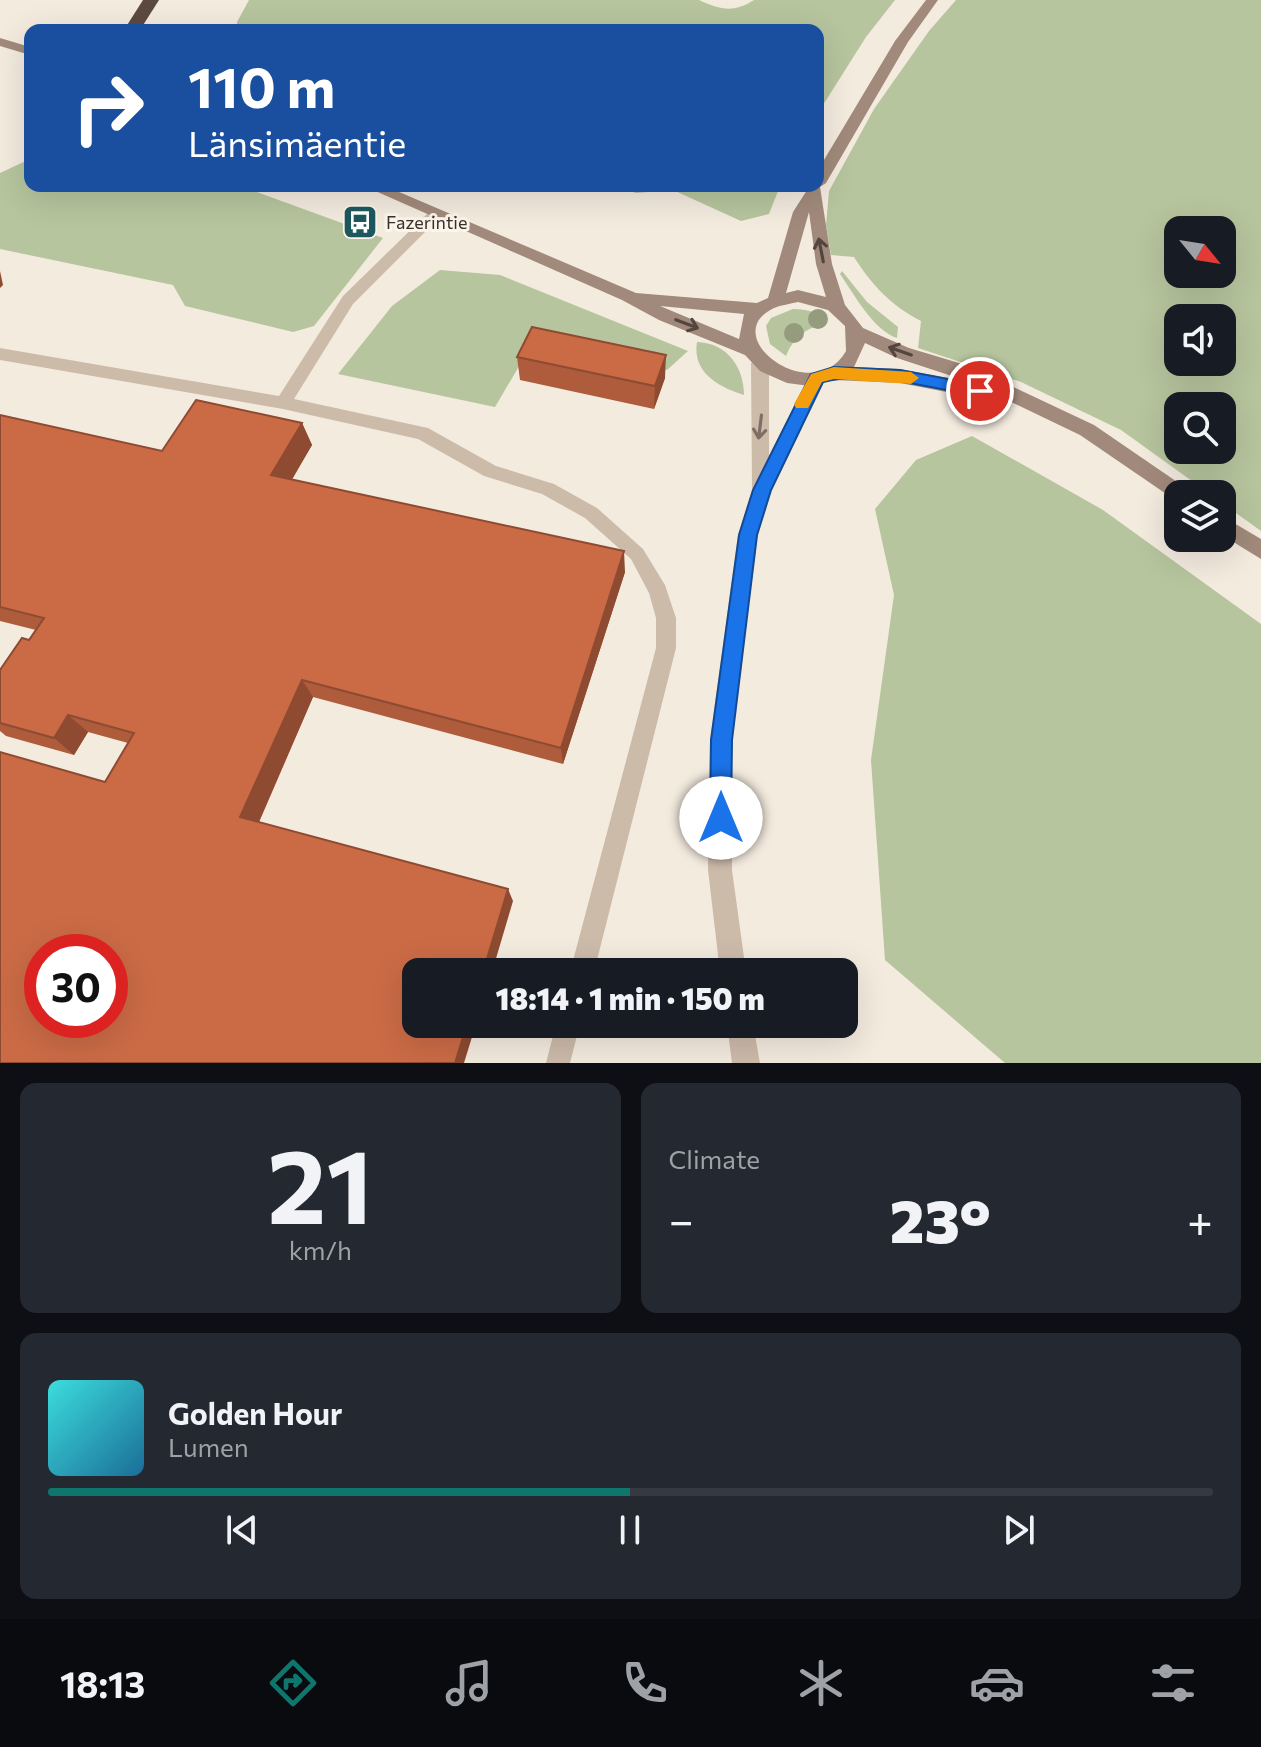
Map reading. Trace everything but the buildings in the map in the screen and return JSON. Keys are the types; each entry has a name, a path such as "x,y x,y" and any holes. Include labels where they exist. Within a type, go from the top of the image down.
{"highway":[{"path":"136,24 151,0"}],"main road":[{"path":"824,173 902,41 932,0"},
{"path":"0,42 24,49"},
{"path":"386,192 628,296 754,356 777,373 900,376 1024,400"},
{"path":"776,299 801,212 813,192"},
{"path":"817,192 824,264 838,309"},
{"path":"628,296 756,309"},
{"path":"754,356 744,334 747,321 756,309 776,299 798,296 819,300 838,309 851,320 857,332 858,348 850,363 826,376"},
{"path":"857,332 891,348 963,371 1087,430 1164,484"},
{"path":"1236,533 1261,550"}],"street":[{"path":"754,356 763,405 757,454 762,490"},
{"path":"731,958 720,870 721,740 748,535 762,490 826,376"},
{"path":"742,1038 746,1063"}],"lane":[{"path":"283,403 348,300 435,214"},
{"path":"0,354 283,403 422,433 490,471 548,489 591,513 637,554 658,591 666,618 666,648 586,958"},
{"path":"558,1063 564,1038"}],"green space":[{"path":"249,0 699,0 727,9 754,0 895,0 866,37 824,104 824,24 237,22"},
{"path":"956,0 1261,0 1261,531 1236,513 1236,480 1191,480 1168,464 1236,464 1236,392 1164,392 1164,461 1121,430 1021,382 918,348 921,321 883,294 854,257 831,255 826,225 829,191 874,109 929,31"},
{"path":"24,162 24,192 256,192 383,238 314,326 293,332 185,306 173,285 0,249 0,173"},
{"path":"677,192 778,192 769,214 741,221"},
{"path":"440,270 500,275 688,351 667,370 535,339 495,407 338,374 392,306"},
{"path":"842,271 867,302 898,327 897,338 872,320 840,274"},
{"path":"793,309 817,314 827,323 802,334 786,356 770,344 766,326 771,318"},
{"path":"697,342 717,347 732,358 741,375 744,395 725,388 709,377 699,362"},
{"path":"972,436 1103,510 1261,624 1261,1063 1005,1063 885,960 871,760 894,595 875,509 916,460"}],"slow traffic":[{"path":"802,404 817,378 834,373 911,378"}],"place":[{"name":"Fazerintie","path":"360,222"}],"route":[{"path":"721,818 721,740 748,535 762,490 797,413 817,378 834,373 900,376 980,391"}]}
